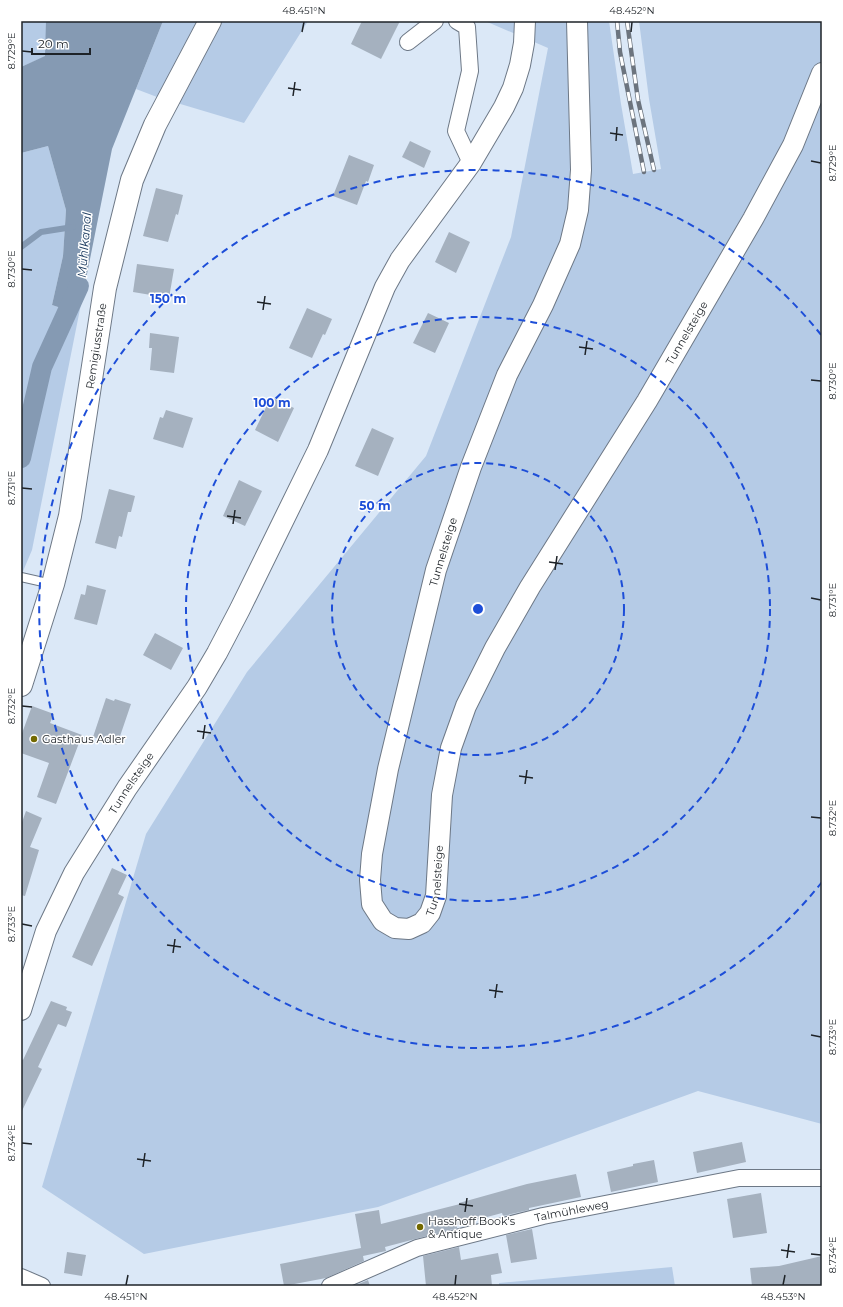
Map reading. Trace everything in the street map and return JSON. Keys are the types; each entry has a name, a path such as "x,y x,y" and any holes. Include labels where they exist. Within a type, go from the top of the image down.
{"main road":[{"name":"Remigiusstraße","path":"21,685 53,584 70,516 105,288 132,180 155,125 210,21"}],"street":[{"path":"408,42 435,21"},
{"path":"457,21 467,27 470,71 456,131 471,163"},
{"name":"Tunnelsteige","path":"21,1010 46,931 74,873 112,811 197,687 218,653 318,450 385,287 404,255 471,163 494,125 513,88 520,66 524,43 525,21"},
{"name":"Tunnelsteige","path":"577,21 581,170 578,210 570,244 542,306 507,375 471,467 436,570 388,769 372,854 370,880 372,904 383,921 395,928 409,929 422,923 430,913 436,896 442,795 451,748 466,706 495,648 530,587 647,401 753,219 793,145 822,73"},
{"name":"Talmühleweg","path":"330,1286 417,1248 543,1216 739,1178 822,1178"},
{"path":"21,1277 42,1286"}],"lane":[{"path":"21,577 53,584"}],"shaded area":[{"path":"21,21 46,21 46,56 21,67"},
{"path":"163,21 308,21 244,123 157,97 136,89"},
{"path":"485,21 609,21 633,174 661,169 649,99 639,21 822,21 822,1124 698,1091 378,1207 144,1254 42,1187 146,834 247,672 426,456 511,237 548,48"},
{"path":"48,146 66,210 63,256 52,305 67,310 81,304 32,550 21,576 21,153"},
{"path":"672,1267 675,1286 499,1286 499,1283"}],"water":[{"path":"46,21 163,21 112,149 81,304 67,310 52,305 63,256 66,210 48,146 21,153 21,67 45,56"}],"building":[{"path":"362,21 400,21 381,59 351,44"},
{"path":"410,141 431,151 424,168 402,157"},
{"path":"349,155 374,165 357,205 333,196"},
{"path":"156,188 183,195 178,215 176,214 168,242 143,236"},
{"path":"449,232 470,242 456,273 435,262"},
{"path":"137,264 174,269 169,298 133,292"},
{"path":"307,308 332,319 312,358 289,348"},
{"path":"428,313 449,323 435,353 413,343"},
{"path":"150,333 179,337 174,373 150,370 152,348 149,348"},
{"path":"271,397 294,408 278,442 255,430"},
{"path":"166,410 193,418 183,448 153,439 160,417 163,418"},
{"path":"372,428 394,438 378,476 355,466"},
{"path":"239,480 262,491 245,526 223,516"},
{"path":"109,489 135,496 131,512 128,512 122,537 119,536 116,549 95,543"},
{"path":"87,585 106,590 97,625 74,619 81,594 85,595"},
{"path":"155,633 183,648 171,670 143,655"},
{"path":"106,698 131,704 117,745 93,737"},
{"path":"32,706 54,714 50,723 82,735 56,804 37,797 49,763 21,753 21,736"},
{"path":"26,811 42,818 30,847 39,850 25,896 21,895 21,825"},
{"path":"112,868 127,875 118,894 124,897 92,966 72,957"},
{"path":"51,1001 67,1007 66,1010 72,1012 66,1027 58,1024 38,1067 42,1069 21,1113 21,1059 23,1060"},
{"path":"742,1142 746,1162 697,1173 693,1152"},
{"path":"654,1160 658,1182 611,1192 607,1172 633,1166 633,1164"},
{"path":"576,1174 581,1197 529,1208 529,1210 503,1216 502,1213 457,1225 457,1228 385,1247 386,1251 363,1256 364,1261 326,1278 284,1286 280,1264 361,1248 355,1214 379,1210 381,1224 460,1204 459,1203 527,1184"},
{"path":"761,1193 767,1233 733,1238 727,1199"},
{"path":"532,1229 537,1259 511,1263 506,1235"},
{"path":"459,1247 461,1260 498,1253 502,1273 491,1275 492,1286 426,1286 423,1256"},
{"path":"67,1252 86,1255 82,1276 64,1273"},
{"path":"822,1256 822,1286 752,1286 750,1268 779,1266"},
{"path":"368,1280 370,1286 354,1286"}],"waterway":[{"path":"21,247 41,232 73,227"},
{"name":"Mühlkanal","path":"21,458 42,367 79,286"}],"railway":[{"path":"617,21 620,52 644,172"},
{"path":"627,21 638,100 654,170"}],"place":[{"name":"Gasthaus Adler","path":"34,739"},
{"name":"Hasshoff Book's & Antique","path":"420,1227"}]}
